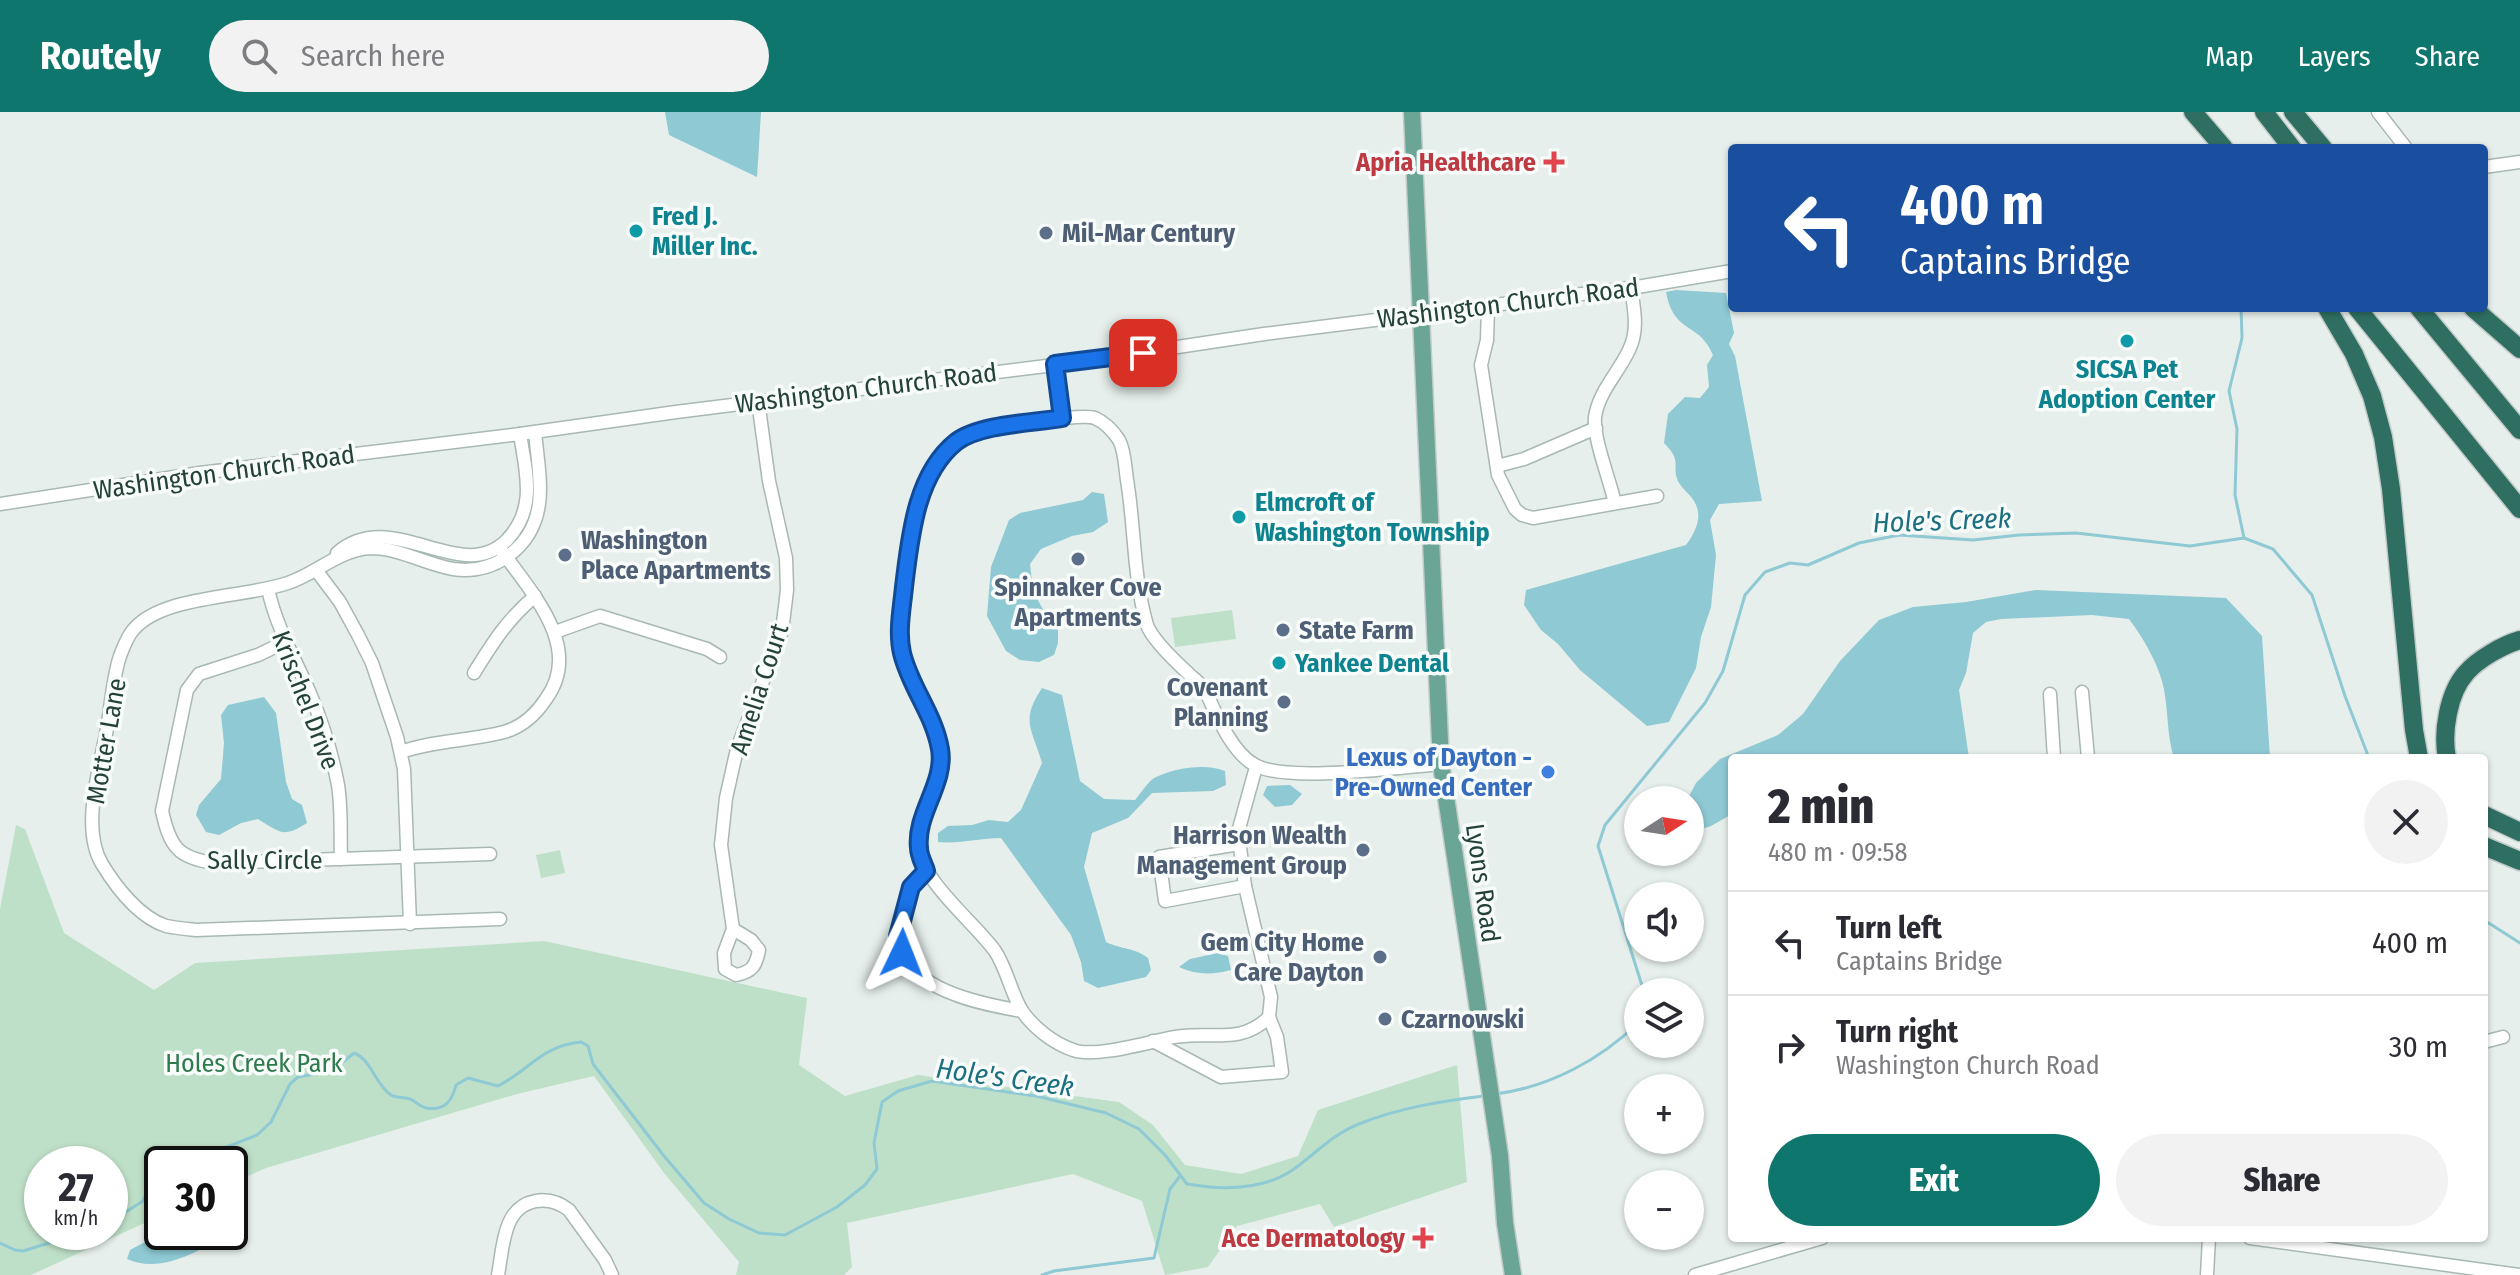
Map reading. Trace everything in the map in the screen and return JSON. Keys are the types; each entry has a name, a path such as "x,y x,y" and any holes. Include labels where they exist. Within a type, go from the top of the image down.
{"highway":[{"path":"2191,112 2213,144"},
{"path":"2191,112 2220,144"},
{"path":"2264,112 2289,144"},
{"path":"2293,112 2320,144"},
{"path":"2329,312 2360,368 2372,396 2383,437 2418,754"},
{"path":"2360,312 2520,509"},
{"path":"2422,312 2520,430"},
{"path":"2478,312 2520,349"},
{"path":"2446,754 2443,740 2450,704 2465,673 2503,645 2520,640"},
{"path":"2488,817 2520,832"},
{"path":"2488,848 2520,861"}],"main road":[{"name":"Lyons Road","path":"1412,112 1441,764 1500,1156 1513,1275"}],"street":[{"path":"2378,112 2403,144"},
{"path":"2488,166 2520,162"},
{"name":"Washington Church Road","path":"0,504 200,473 1488,307 1728,272"},
{"path":"1615,503 1598,442 1595,417 1609,380 1629,350 1636,329 1631,288"},
{"path":"1488,307 1487,340 1481,365 1497,466 1515,509 1533,518 1657,496"},
{"path":"1055,364 1062,418"},
{"name":"Amelia Court","path":"733,929 721,845 726,798 737,749 782,631 787,590 786,558 769,481 758,401"},
{"path":"1269,1017 1259,1027 1240,1035 1181,1035 1115,1050 1077,1052 1046,1036 1022,1011 996,953 926,871 918,847 923,821 940,771 941,750 934,727 913,686 902,652 900,624 912,522 930,476 957,442 976,432 1062,418 1092,417 1108,427 1121,443 1131,503 1136,578 1149,631 1204,686 1211,706 1241,754 1256,767 1298,775 1441,764"},
{"path":"1497,466 1524,459 1596,428"},
{"path":"507,558 528,536 536,519 539,491 535,432"},
{"path":"401,752 426,744 507,732 534,716 553,690 559,663 555,632 535,596 499,547 524,517 527,480 520,434"},
{"name":"Motter Lane","path":"316,570 346,545 362,539 386,536 469,557 499,547"},
{"name":"Motter Lane","path":"500,919 196,930 164,925 137,907 115,886 99,859 93,828 93,802 120,657 133,630 155,613 179,604 268,589 290,582 349,552 370,548 390,550 455,569 475,569 507,558"},
{"path":"316,570 340,602 372,663 401,752 410,924"},
{"name":"Krischel Drive","path":"268,589 273,612 328,743 338,788 341,859"},
{"path":"474,673 512,615 535,596"},
{"path":"555,632 600,616 707,649 720,657"},
{"name":"Sally Circle","path":"285,642 258,655 199,674 187,690 162,811 166,828 176,847 190,860 214,863 490,854"},
{"path":"2082,692 2088,754"},
{"path":"2050,694 2054,754"},
{"path":"1153,1041 1221,1077 1282,1072 1277,1037 1269,1017 1271,997 1245,886 1239,844 1238,832 1256,767"},
{"path":"1239,844 1159,857 1165,901 1245,886"},
{"path":"926,871 911,887 898,936 902,953 930,981 953,995 1022,1011"},
{"path":"2488,1041 2503,1037"},
{"path":"498,1275 511,1218 529,1203 547,1200 569,1210 605,1260 612,1275"},
{"path":"1695,1275 1808,1242"},
{"path":"2207,1275 2209,1242"},
{"path":"2279,1242 2520,1275"}],"green space":[{"path":"1232,610 1236,639 1175,647 1171,618"},
{"name":"Holes Creek Park","path":"16,825 25,829 64,933 154,990 195,963 544,941 807,998 799,1065 845,1096 918,1075 1119,1102 1153,1125 1185,1165 1241,1174 1298,1156 1318,1110 1457,1065 1467,1182 1334,1227 1320,1204 1237,1226 1208,1267 1165,1275 1142,1201 1073,1174 847,1223 852,1267 844,1275 736,1275 739,1262 664,1173 594,1076 517,1094 266,1168 248,1176 248,1146 144,1146 144,1223 128,1231 128,1146 24,1146 24,1250 86,1250 31,1275 0,1275 0,909"},
{"path":"560,850 565,873 541,878 536,855"}],"water":[{"path":"665,112 761,112 757,177 669,135"},
{"path":"1666,292 1726,293 1734,333 1729,344 1735,356 1762,501 1719,504 1710,520 1716,555 1711,607 1701,637 1696,668 1669,722 1647,726 1580,670 1541,630 1524,605 1526,590 1686,545 1693,534 1698,522 1698,510 1679,483 1674,455 1664,443 1668,414 1685,397 1700,398 1709,387 1707,365 1713,355 1701,337 1675,315"},
{"path":"1092,492 1104,494 1108,522 1093,532 1072,536 1041,549 1030,564 1038,599 1058,629 1054,655 1039,662 1020,660 1006,651 987,616 991,567 1009,520 1020,513 1083,500"},
{"path":"2036,590 2226,598 2262,636 2270,754 2173,754 2162,681 2148,648 2129,619 2092,615 2001,619 1986,622 1973,633 1966,673 1959,690 1968,754 1732,754 1778,735 1803,714 1840,661 1879,620 1913,607"},
{"path":"1042,688 1062,695 1080,781 1104,799 1135,800 1153,779 1181,769 1209,767 1225,771 1226,785 1213,791 1152,793 1128,818 1092,833 1084,867 1106,942 1148,958 1151,970 1146,977 1098,988 1084,981 1071,935 1001,838 938,842 938,833 948,826 972,825 989,820 1008,822 1021,810 1042,763 1030,717"},
{"path":"264,697 276,713 286,782 292,799 302,805 307,823 292,831 282,832 258,819 241,823 219,835 206,832 196,815 199,805 221,779 224,743 221,715 228,705"},
{"path":"1728,756 1728,816 1704,828 1704,786 1694,786 1720,759"},
{"path":"1290,785 1302,794 1292,805 1275,807 1263,795 1267,786"},
{"path":"1218,953 1228,956 1231,970 1204,973 1179,967 1190,959"},
{"path":"144,1243 144,1250 198,1250 181,1258 154,1264 127,1259 130,1250"}],"waterway":[{"path":"2241,312 2242,338 2229,391 2237,429 2235,495 2244,538"},
{"name":"Hole's Creek","path":"1640,978 1598,846 1605,825 1705,703 1723,671 1745,595 1765,572 1790,563 1808,565 1859,543 1899,535 1973,540 2076,533 2190,546 2244,538 2273,549 2312,595 2367,754"},
{"name":"Hole's Creek","path":"2488,923 2520,943"},
{"name":"Hole's Creek","path":"1496,1094 1535,1085 1573,1070 1624,1035"},
{"name":"Hole's Creek","path":"229,1146 257,1135 271,1122 290,1084 298,1077 315,1074 354,1053 365,1061 391,1095 433,1109 447,1104 456,1085 468,1078 498,1086 546,1053 581,1042 588,1046 593,1064 704,1203 759,1233 785,1235 837,1207 865,1185 877,1169 874,1143 882,1102 898,1091 932,1081 1036,1096 1106,1113 1139,1129 1165,1155 1187,1184 1228,1188 1256,1185 1282,1176 1341,1133 1374,1118 1420,1106 1484,1096"},
{"path":"1042,1275 1154,1258 1170,1189 1180,1176"},
{"name":"Hole's Creek","path":"128,1211 144,1199"},
{"name":"Hole's Creek","path":"0,1243 15,1250 26,1250"}],"place":[{"name":"Apria Healthcare","path":"1554,162"},
{"name":"Fred J. Miller Inc.","path":"636,231"},
{"name":"Mil-Mar Century","path":"1046,233"},
{"name":"SICSA Pet Adoption Center","path":"2127,341"},
{"name":"Elmcroft of Washington Township","path":"1239,517"},
{"name":"Washington Place Apartments","path":"565,555"},
{"name":"Spinnaker Cove Apartments","path":"1078,559"},
{"name":"State Farm","path":"1283,630"},
{"name":"Yankee Dental","path":"1279,663"},
{"name":"Covenant Planning","path":"1284,702"},
{"name":"Lexus of Dayton - Pre-Owned Center","path":"1548,772"},
{"name":"Harrison Wealth Management Group","path":"1363,850"},
{"name":"Gem City Home Care Dayton","path":"1380,957"},
{"name":"Czarnowski","path":"1385,1019"},
{"name":"Ace Dermatology","path":"1423,1238"}],"route":[{"path":"902,953 898,936 911,887 926,871 918,847 923,821 940,771 941,750 926,707 913,686 902,652 900,624 912,522 930,476 957,442 976,432 1062,418 1055,364 1143,353"}]}
